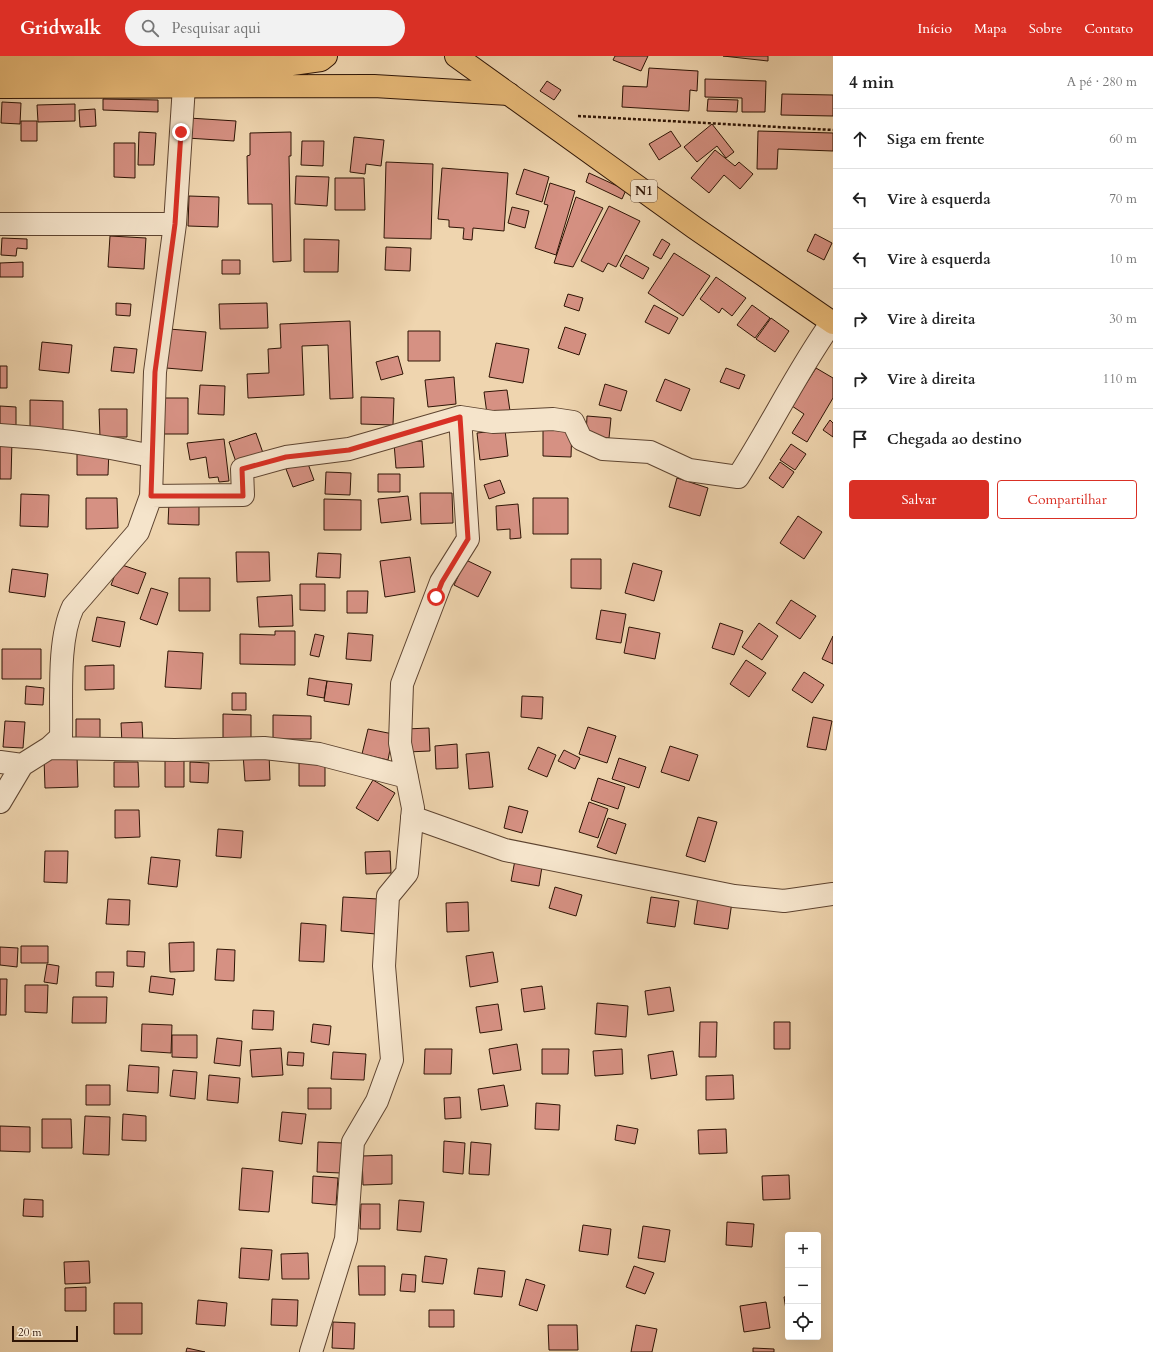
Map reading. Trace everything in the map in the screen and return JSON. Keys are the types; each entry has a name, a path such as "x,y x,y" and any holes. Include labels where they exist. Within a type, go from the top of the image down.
{"main road":[{"path":"0,87 23,76 285,65 321,60 326,56"},
{"name":"N1","path":"456,56 696,228 833,323"},
{"path":"285,65 288,86"},
{"path":"0,66 23,76 184,86 374,86 509,94"}],"street":[{"path":"0,802 22,766 49,748 61,737 62,666 66,621 73,607 138,532 151,496 155,372 175,224 184,86"},
{"path":"0,224 175,224"},
{"path":"151,496 243,496 242,469 286,457 349,450 460,417 493,422 553,419 573,422 580,439 603,449 650,452 689,470 738,477 768,431 818,343 833,323"},
{"path":"311,1352 346,1239 354,1142 377,1101 392,1060 384,966 388,896 407,873 413,808 400,743 402,684 442,582 468,539 460,417"},
{"path":"0,435 52,438 106,446 152,456"},
{"path":"49,748 175,750 264,748 319,754 407,777"},
{"path":"0,762 22,766"},
{"path":"412,817 505,850 734,896 784,901 833,894"}],"path":[{"path":"574,115 833,130"}],"building":[{"path":"615,56 648,56 641,71 613,60"},
{"path":"723,56 768,56 768,61"},
{"path":"649,68 698,71 697,91 690,90 689,111 622,107 623,86 647,87"},
{"path":"705,79 766,81 765,112 742,112 742,98 705,97"},
{"path":"547,81 561,90 554,100 540,91"},
{"path":"782,94 833,95 833,116 781,115"},
{"path":"103,99 158,100 158,112 103,110"},
{"path":"708,99 738,100 737,112 707,111"},
{"path":"2,102 21,103 20,124 1,123"},
{"path":"75,104 75,121 38,122 37,105"},
{"path":"95,109 96,126 80,127 79,110"},
{"path":"189,118 236,121 234,141 187,138"},
{"path":"21,121 37,121 37,141 21,141"},
{"path":"712,124 734,152 726,158 717,146 697,162 684,147"},
{"path":"671,131 681,146 659,160 649,144"},
{"path":"758,131 833,133 833,151 778,149 777,169 757,169"},
{"path":"139,132 156,133 154,165 138,165"},
{"path":"291,132 291,156 289,156 291,261 273,262 272,204 248,204 247,156 250,155 250,133"},
{"path":"354,137 384,140 381,166 366,164 365,174 350,172"},
{"path":"302,141 324,141 323,166 301,165"},
{"path":"114,143 135,143 135,178 114,177"},
{"path":"715,150 735,166 739,162 753,174 740,189 724,175 709,193 691,178"},
{"path":"386,162 433,164 431,239 384,238"},
{"path":"442,168 508,173 504,231 473,228 472,240 463,239 464,228 449,227 449,220 438,219"},
{"path":"524,169 549,177 542,202 516,194"},
{"path":"589,173 626,190 622,199 586,182"},
{"path":"296,176 329,177 327,206 295,204"},
{"path":"335,178 364,178 365,210 335,210"},
{"path":"550,183 575,191 556,255 535,248 548,205 544,204"},
{"path":"189,196 219,197 218,227 188,226"},
{"path":"576,197 603,208 573,267 554,263"},
{"path":"609,206 640,221 616,267 608,263 603,272 581,261"},
{"path":"512,207 529,211 525,228 508,223"},
{"path":"815,234 832,243 824,260 807,251"},
{"path":"110,236 146,238 144,269 108,267"},
{"path":"2,238 27,239 27,249 17,248 16,256 1,255"},
{"path":"304,239 339,240 338,272 304,272"},
{"path":"662,239 670,244 661,259 653,255"},
{"path":"386,247 411,248 410,271 385,270"},
{"path":"674,253 710,276 683,316 648,293"},
{"path":"626,255 649,268 643,279 620,266"},
{"path":"222,260 240,260 240,274 222,274"},
{"path":"23,262 23,277 0,277 0,263"},
{"path":"716,277 746,298 732,316 722,308 719,313 700,299"},
{"path":"568,294 583,298 579,311 564,306"},
{"path":"116,303 131,304 130,316 116,315"},
{"path":"267,303 268,328 220,329 219,304"},
{"path":"654,305 678,318 669,334 645,322"},
{"path":"752,305 770,318 755,338 737,325"},
{"path":"771,318 789,331 775,352 756,339"},
{"path":"350,321 353,398 330,399 328,345 302,346 304,395 248,398 247,374 269,373 268,349 281,348 280,324"},
{"path":"565,327 586,334 579,355 558,348"},
{"path":"169,329 206,332 202,371 166,368"},
{"path":"408,331 440,331 440,361 408,361"},
{"path":"42,342 72,345 69,373 39,370"},
{"path":"496,343 529,349 523,383 489,377"},
{"path":"114,347 137,349 134,373 111,371"},
{"path":"398,356 403,374 381,380 376,362"},
{"path":"0,366 7,366 7,388 0,388"},
{"path":"726,368 745,375 739,389 720,382"},
{"path":"816,368 833,378 833,398 807,442 792,433 804,414 792,406"},
{"path":"454,377 456,404 428,407 425,380"},
{"path":"665,379 690,389 681,411 656,401"},
{"path":"605,384 627,391 621,411 599,405"},
{"path":"200,385 225,386 224,415 198,414"},
{"path":"507,390 510,411 487,414 484,392"},
{"path":"361,397 394,398 393,425 361,424"},
{"path":"162,398 188,398 188,434 162,434"},
{"path":"30,400 63,401 63,434 30,434"},
{"path":"0,406 16,407 16,430 0,430"},
{"path":"99,409 127,409 127,437 100,437"},
{"path":"587,416 611,418 609,438 586,436"},
{"path":"830,420 833,423 833,437 823,430"},
{"path":"543,426 572,426 571,457 543,456"},
{"path":"505,430 508,456 480,460 477,433"},
{"path":"256,433 263,453 236,462 229,442"},
{"path":"224,439 229,481 219,482 218,477 209,478 206,457 190,460 187,443"},
{"path":"0,440 12,440 11,479 0,479"},
{"path":"422,441 424,467 396,468 394,443"},
{"path":"791,444 806,454 795,470 780,460"},
{"path":"77,448 109,448 108,475 77,475"},
{"path":"307,461 314,480 293,487 286,469"},
{"path":"780,462 794,472 783,488 769,478"},
{"path":"326,472 351,473 350,495 325,494"},
{"path":"378,474 400,474 400,492 378,492"},
{"path":"677,478 708,488 700,516 669,507"},
{"path":"500,480 505,493 489,499 484,485"},
{"path":"420,493 452,493 453,523 421,524"},
{"path":"21,494 49,495 48,527 20,526"},
{"path":"408,496 411,520 381,523 378,499"},
{"path":"86,498 117,498 118,528 86,529"},
{"path":"533,498 568,498 568,534 533,534"},
{"path":"324,499 361,500 361,530 324,530"},
{"path":"169,502 199,502 199,525 168,524"},
{"path":"518,504 521,538 510,539 510,529 497,530 496,506"},
{"path":"798,516 822,532 804,559 780,543"},
{"path":"236,552 269,552 270,581 237,582"},
{"path":"318,553 341,554 340,578 316,577"},
{"path":"410,557 415,592 385,597 380,561"},
{"path":"571,559 601,559 601,589 571,588"},
{"path":"466,560 491,572 478,597 454,585"},
{"path":"633,563 662,571 654,601 625,593"},
{"path":"119,564 146,573 138,594 111,585"},
{"path":"12,569 48,574 45,597 9,592"},
{"path":"179,578 210,578 210,611 179,611"},
{"path":"300,584 325,584 325,611 300,610"},
{"path":"151,588 168,593 157,625 140,619"},
{"path":"347,591 368,591 367,613 347,613"},
{"path":"292,595 293,626 259,627 257,597"},
{"path":"791,600 816,616 800,639 776,623"},
{"path":"601,610 626,614 621,643 596,639"},
{"path":"97,617 125,622 120,647 92,641"},
{"path":"720,623 743,631 734,655 712,648"},
{"path":"759,623 778,636 762,660 742,647"},
{"path":"629,627 660,633 655,659 624,653"},
{"path":"275,631 295,631 295,665 240,664 240,634 275,635"},
{"path":"348,633 373,635 371,661 346,659"},
{"path":"315,634 324,636 319,657 310,655"},
{"path":"833,636 833,664 822,659"},
{"path":"2,649 41,649 41,679 2,679"},
{"path":"168,651 203,653 201,689 165,687"},
{"path":"746,660 766,673 749,697 730,684"},
{"path":"114,665 114,689 85,690 85,666"},
{"path":"804,672 824,685 812,703 792,690"},
{"path":"309,678 327,681 324,698 307,695"},
{"path":"327,681 352,684 349,705 324,701"},
{"path":"26,686 44,688 43,705 25,704"},
{"path":"232,693 246,693 246,710 232,710"},
{"path":"522,696 543,697 542,719 521,717"},
{"path":"223,714 251,715 251,741 223,741"},
{"path":"273,715 311,716 311,739 273,739"},
{"path":"813,717 832,721 826,750 807,747"},
{"path":"76,719 100,719 100,743 76,743"},
{"path":"5,721 25,722 23,748 3,747"},
{"path":"142,722 143,743 122,744 121,723"},
{"path":"588,727 616,736 607,763 579,754"},
{"path":"429,728 430,751 407,752 406,729"},
{"path":"368,729 393,734 388,760 362,754"},
{"path":"457,744 458,768 436,769 435,746"},
{"path":"670,746 698,755 689,781 661,772"},
{"path":"538,747 556,755 547,777 528,769"},
{"path":"564,750 580,758 575,769 558,761"},
{"path":"489,752 493,787 469,789 466,754"},
{"path":"269,753 270,780 245,781 243,754"},
{"path":"77,756 78,787 45,788 44,758"},
{"path":"619,758 646,767 639,788 612,779"},
{"path":"165,760 184,760 184,787 165,787"},
{"path":"114,762 138,762 139,787 114,787"},
{"path":"190,762 209,763 208,783 190,782"},
{"path":"299,763 325,763 325,786 299,786"},
{"path":"598,778 625,787 618,809 591,800"},
{"path":"373,780 395,793 378,821 356,808"},
{"path":"589,802 608,809 598,838 579,832"},
{"path":"509,806 528,811 522,833 504,828"},
{"path":"115,810 139,810 140,837 115,838"},
{"path":"698,817 717,822 705,862 686,856"},
{"path":"608,818 626,824 616,854 597,847"},
{"path":"218,829 243,831 241,858 216,856"},
{"path":"45,851 68,851 67,883 44,882"},
{"path":"390,851 391,873 366,874 365,852"},
{"path":"516,855 543,860 539,886 511,881"},
{"path":"151,857 180,860 177,887 148,884"},
{"path":"555,887 582,895 576,916 549,908"},
{"path":"343,897 378,899 376,934 341,931"},
{"path":"651,897 679,901 675,927 647,923"},
{"path":"698,897 732,902 728,929 694,924"},
{"path":"108,899 130,900 129,925 106,924"},
{"path":"468,902 469,931 447,932 446,903"},
{"path":"301,923 326,925 324,962 299,961"},
{"path":"194,942 194,971 170,972 169,943"},
{"path":"21,946 48,946 48,963 21,963"},
{"path":"0,947 18,948 17,967 0,965"},
{"path":"217,949 235,950 234,981 215,980"},
{"path":"127,951 145,952 144,967 127,966"},
{"path":"493,952 498,982 470,987 466,956"},
{"path":"47,964 59,966 57,984 44,982"},
{"path":"96,972 114,972 113,987 96,986"},
{"path":"151,976 175,979 173,995 149,992"},
{"path":"0,979 7,979 6,1015 0,1015"},
{"path":"25,985 48,985 47,1013 25,1012"},
{"path":"542,986 545,1009 524,1012 521,989"},
{"path":"670,987 674,1011 648,1015 645,991"},
{"path":"73,997 107,997 106,1023 72,1023"},
{"path":"597,1003 628,1006 626,1037 595,1034"},
{"path":"498,1004 502,1030 480,1033 476,1007"},
{"path":"253,1010 274,1011 273,1030 252,1029"},
{"path":"700,1022 717,1022 716,1057 699,1057"},
{"path":"774,1022 790,1022 790,1049 774,1049"},
{"path":"142,1024 172,1025 171,1053 141,1051"},
{"path":"313,1024 331,1026 329,1045 311,1042"},
{"path":"172,1035 197,1035 197,1058 172,1057"},
{"path":"217,1038 242,1041 240,1066 214,1063"},
{"path":"517,1044 521,1070 493,1074 489,1049"},
{"path":"281,1048 283,1075 252,1077 250,1050"},
{"path":"425,1049 452,1049 451,1074 424,1074"},
{"path":"542,1049 569,1049 568,1074 542,1074"},
{"path":"622,1049 623,1074 595,1076 593,1051"},
{"path":"673,1051 677,1075 651,1079 648,1055"},
{"path":"288,1052 304,1053 303,1066 287,1065"},
{"path":"333,1052 366,1054 364,1080 331,1079"},
{"path":"129,1065 159,1067 158,1093 127,1091"},
{"path":"173,1070 197,1072 195,1099 170,1096"},
{"path":"209,1075 240,1078 238,1103 207,1100"},
{"path":"733,1075 734,1099 706,1100 706,1076"},
{"path":"86,1085 110,1085 110,1105 86,1105"},
{"path":"504,1085 508,1106 481,1110 478,1089"},
{"path":"308,1088 331,1088 331,1109 308,1109"},
{"path":"460,1097 461,1118 445,1119 444,1098"},
{"path":"536,1103 560,1105 559,1130 535,1129"},
{"path":"282,1112 306,1114 302,1144 279,1141"},
{"path":"123,1114 146,1116 146,1141 122,1140"},
{"path":"85,1116 110,1117 109,1155 83,1154"},
{"path":"42,1119 71,1119 72,1148 42,1148"},
{"path":"617,1125 638,1129 635,1144 615,1140"},
{"path":"0,1126 30,1127 30,1152 0,1151"},
{"path":"726,1129 727,1153 699,1154 698,1130"},
{"path":"444,1141 465,1143 463,1174 443,1172"},
{"path":"318,1142 342,1143 341,1173 317,1172"},
{"path":"471,1142 491,1144 489,1175 469,1174"},
{"path":"392,1155 392,1184 363,1185 362,1156"},
{"path":"242,1168 273,1171 269,1212 239,1210"},
{"path":"789,1175 790,1199 763,1200 762,1176"},
{"path":"313,1176 338,1178 336,1205 312,1203"},
{"path":"24,1199 43,1200 43,1217 23,1216"},
{"path":"399,1200 424,1202 421,1232 397,1230"},
{"path":"361,1204 380,1204 380,1229 360,1229"},
{"path":"727,1222 754,1224 752,1247 726,1245"},
{"path":"583,1225 611,1229 608,1255 579,1251"},
{"path":"643,1226 670,1230 665,1262 638,1258"},
{"path":"241,1248 272,1250 269,1280 239,1278"},
{"path":"308,1253 309,1279 282,1279 281,1254"},
{"path":"425,1256 447,1259 443,1284 422,1282"},
{"path":"89,1261 90,1283 65,1284 64,1262"},
{"path":"358,1266 385,1266 385,1295 359,1295"},
{"path":"634,1266 654,1273 645,1294 626,1287"},
{"path":"478,1268 505,1271 502,1297 474,1294"},
{"path":"402,1274 416,1275 415,1292 400,1291"},
{"path":"526,1279 545,1285 537,1311 519,1305"},
{"path":"86,1287 86,1311 65,1311 65,1288"},
{"path":"272,1299 298,1300 297,1326 271,1325"},
{"path":"198,1300 227,1303 225,1326 196,1324"},
{"path":"766,1302 770,1328 744,1332 740,1306"},
{"path":"114,1303 142,1303 142,1334 114,1334"},
{"path":"429,1310 454,1310 454,1327 429,1327"},
{"path":"333,1322 355,1323 354,1349 332,1348"},
{"path":"548,1325 577,1325 578,1350 549,1350"},
{"path":"636,1325 657,1329 652,1352 631,1352"},
{"path":"187,1348 205,1352 186,1352"},
{"path":"753,1348 774,1349 774,1352 753,1352"}],"route":[{"path":"181,132 175,224 155,372 151,496 243,496 242,469 286,457 349,450 460,417 468,539 442,582 436,597"}]}
